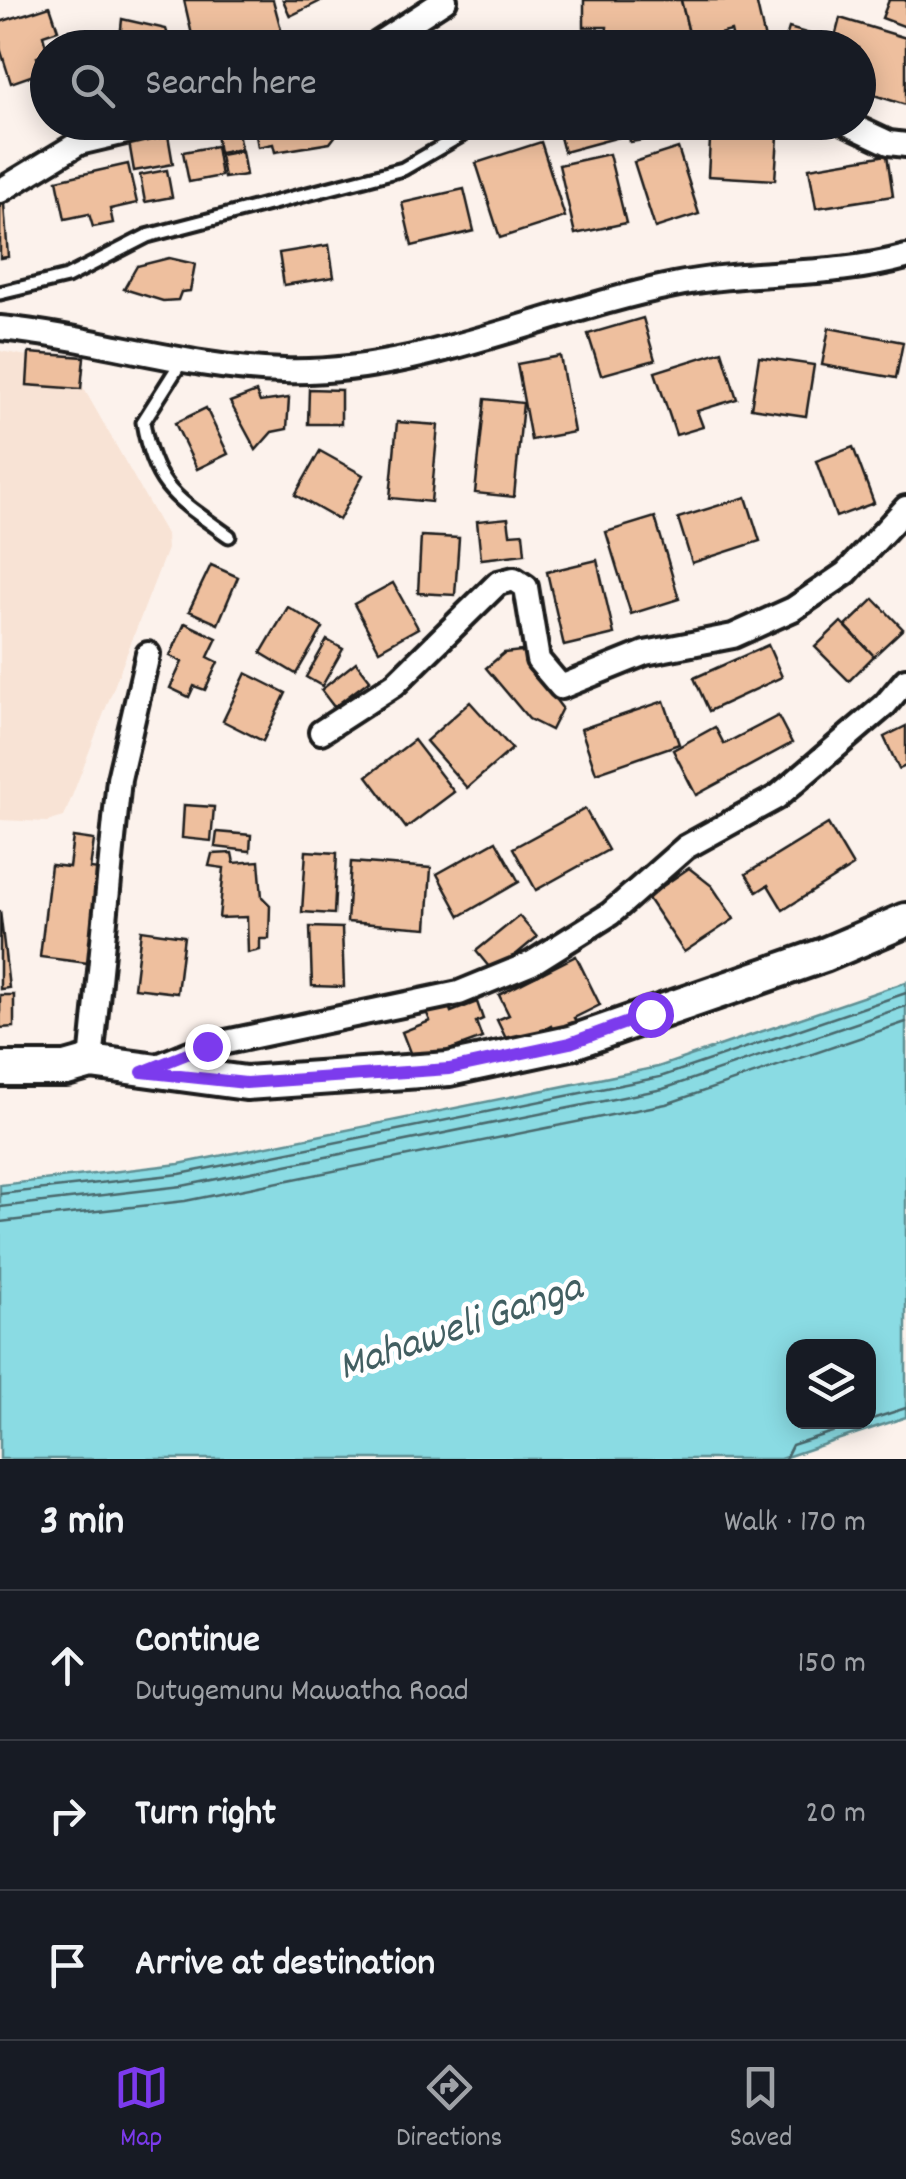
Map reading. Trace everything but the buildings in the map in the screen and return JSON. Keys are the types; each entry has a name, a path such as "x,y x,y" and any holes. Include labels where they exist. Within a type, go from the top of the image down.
{"street":[{"path":"399,30 445,0"},
{"path":"876,137 906,145"},
{"path":"0,191 79,143 92,140"},
{"path":"0,328 68,335 184,359 282,372 362,369 671,285 744,273 865,268 906,258"},
{"path":"321,732 394,684 498,583 514,579 526,587 538,660 561,687 645,653 733,636 793,608 846,573 906,508"},
{"path":"91,1062 118,779 148,654"},
{"path":"142,1072 207,1046 459,993 532,962 610,914 686,847 776,797 885,705 906,680"},
{"path":"0,1069 66,1069 91,1062 142,1072 246,1083 449,1069 570,1043 824,955 906,920"}],"lane":[{"path":"0,292 67,278 148,236 403,169 453,140"},
{"path":"184,359 143,422 150,464 181,502 228,536"}],"shaded area":[{"path":"0,351 70,364 166,534 167,549 64,817 47,822 0,820"}],"water":[{"name":"Mahaweli Ganga","path":"906,982 906,1417 876,1427 876,1339 786,1339 786,1429 870,1429 780,1459 0,1459 0,1185 179,1164 658,1067"}],"route":[{"path":"207,1046 142,1072 246,1083 449,1069 570,1043 608,1026 650,1014"}]}
